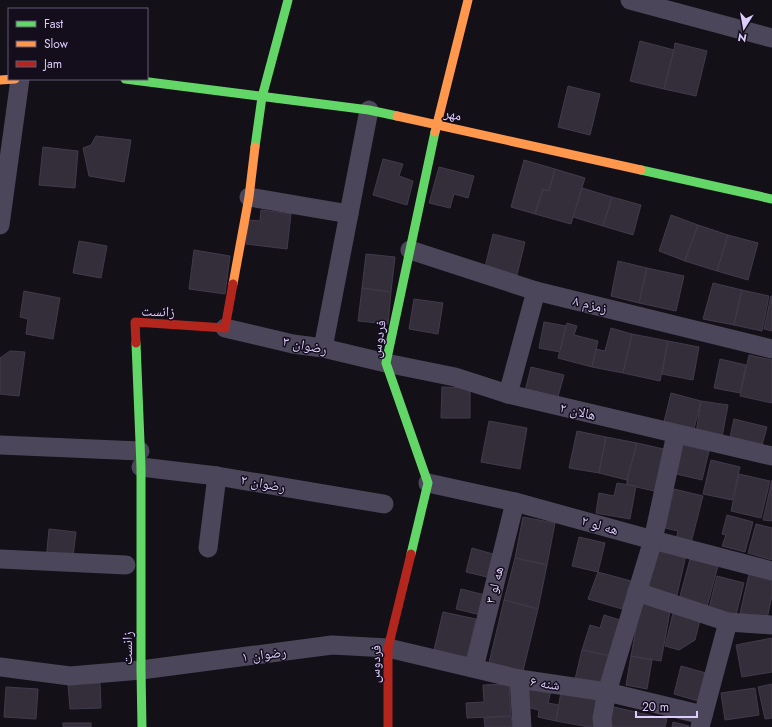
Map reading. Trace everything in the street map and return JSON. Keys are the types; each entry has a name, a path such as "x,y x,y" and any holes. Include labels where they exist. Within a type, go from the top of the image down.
{"street":[{"path":"225,328 250,197 262,97 288,0"},
{"name":"فردوس","path":"388,727 388,648 428,483 386,363 437,125 468,0"},
{"path":"630,0 772,38"},
{"path":"0,225 20,80"},
{"name":"مهر","path":"133,80 369,110 772,199"},
{"path":"323,348 369,110"},
{"path":"250,197 349,214"},
{"name":"زمزم ۸","path":"410,250 536,291 772,349"},
{"path":"508,394 536,291"},
{"name":"زانست","path":"142,727 140,459 135,322 225,328"},
{"name":"رضوان ۳","path":"225,328 294,344 323,348 386,363"},
{"name":"هالان ۲","path":"386,363 455,377 508,394 676,434 771,453"},
{"path":"603,727 602,718 607,692 653,540 676,434"},
{"path":"0,445 140,459"},
{"name":"رضوان ۲","path":"140,459 217,476 384,504"},
{"path":"208,548 217,476"},
{"name":"هه لو ۲","path":"428,483 515,502 772,571"},
{"name":"هه لو ۳","path":"474,668 515,502"},
{"path":"0,559 126,565"},
{"path":"637,592 728,622 772,625"},
{"path":"701,721 728,622"},
{"name":"رضوان ۱","path":"0,667 70,676 141,670 332,645 388,648"},
{"name":"شنه ۶","path":"388,648 519,679 607,692 701,721"},
{"path":"519,679 522,727"}],"building":[{"path":"640,41 674,50 664,89 630,81"},
{"path":"675,43 707,51 696,96 664,89"},
{"path":"568,86 600,94 590,135 558,127"},
{"path":"96,136 131,140 124,182 89,176 83,148 91,145"},
{"path":"43,147 78,151 75,188 39,185"},
{"path":"383,159 403,164 399,176 413,181 407,205 373,195"},
{"path":"524,160 555,169 549,191 543,189 535,214 511,207"},
{"path":"439,167 474,176 468,198 454,194 450,208 429,203"},
{"path":"555,169 585,178 571,224 535,214 543,189 549,191"},
{"path":"582,188 612,197 603,226 573,217"},
{"path":"612,197 641,205 633,235 603,226"},
{"path":"261,210 291,214 287,249 246,244 249,220 260,221"},
{"path":"671,215 698,225 685,261 659,251"},
{"path":"698,225 728,235 717,271 685,261"},
{"path":"493,234 525,242 517,275 485,267"},
{"path":"728,235 758,243 748,280 717,271"},
{"path":"79,241 107,246 101,278 73,273"},
{"path":"194,250 230,256 225,294 189,289"},
{"path":"366,254 395,257 391,292 362,288"},
{"path":"618,261 647,268 639,303 611,296"},
{"path":"647,268 684,276 676,311 639,303"},
{"path":"713,283 742,290 734,325 703,319"},
{"path":"362,288 391,292 388,324 358,321"},
{"path":"742,290 769,296 762,331 734,325"},
{"path":"24,291 60,298 53,339 26,334 28,319 20,317"},
{"path":"772,296 772,331 764,329"},
{"path":"414,299 443,303 438,334 409,329"},
{"path":"544,322 566,326 560,352 539,348"},
{"path":"567,323 577,326 574,335 598,341 592,367 558,358"},
{"path":"611,328 632,334 623,373 592,367 596,349 605,351"},
{"path":"632,334 668,341 660,381 623,373"},
{"path":"668,341 699,347 693,380 662,374"},
{"path":"10,351 25,352 19,396 0,394 0,358"},
{"path":"749,355 772,360 772,403 740,396"},
{"path":"720,359 746,365 740,393 714,388"},
{"path":"531,367 564,375 557,400 525,391"},
{"path":"442,387 470,388 470,418 441,418"},
{"path":"671,393 701,401 693,433 663,426"},
{"path":"701,401 728,405 722,437 696,433"},
{"path":"734,419 767,427 762,445 730,437"},
{"path":"489,421 527,428 520,469 481,462"},
{"path":"577,431 606,437 599,473 569,468"},
{"path":"606,437 637,443 627,480 599,473"},
{"path":"637,443 668,450 659,492 627,485"},
{"path":"679,444 709,451 702,480 672,473"},
{"path":"711,460 740,467 732,500 703,494"},
{"path":"739,474 770,481 761,518 731,511"},
{"path":"772,480 772,521 763,520"},
{"path":"617,483 636,486 630,519 596,513 599,493 614,496"},
{"path":"674,489 703,496 691,543 676,539 678,531 665,528"},
{"path":"727,515 753,522 745,552 722,546 726,535 722,534"},
{"path":"523,517 555,523 547,565 515,558"},
{"path":"756,524 772,528 772,560 748,553"},
{"path":"49,529 76,532 72,564 46,561"},
{"path":"579,537 605,543 598,572 572,566"},
{"path":"472,548 493,554 487,577 466,572"},
{"path":"655,548 686,555 677,595 646,588"},
{"path":"515,558 547,565 538,609 504,600"},
{"path":"690,559 718,566 707,607 679,600"},
{"path":"598,572 631,581 622,609 588,599"},
{"path":"749,574 772,578 772,596 767,619 740,613"},
{"path":"717,576 744,583 736,615 709,608"},
{"path":"461,589 485,595 481,615 456,609"},
{"path":"504,600 538,609 522,675 488,667"},
{"path":"641,601 671,606 661,661 631,656"},
{"path":"674,609 701,616 695,640 679,650 665,646"},
{"path":"443,612 476,619 466,661 433,654"},
{"path":"604,615 620,620 610,656 582,650 590,625 600,628"},
{"path":"772,638 772,672 742,677 736,645"},
{"path":"582,650 610,656 602,686 575,679"},
{"path":"631,656 652,660 647,689 626,685"},
{"path":"681,666 706,673 698,701 674,694"},
{"path":"100,683 101,708 70,709 68,684"},
{"path":"531,683 552,687 548,703 559,705 556,721 538,717 539,710 526,707"},
{"path":"509,684 511,716 467,718 466,703 484,702 483,685"},
{"path":"772,684 772,718 765,719 758,687"},
{"path":"6,687 38,689 36,719 4,717"},
{"path":"755,688 759,715 725,720 721,693"},
{"path":"561,692 599,698 595,727 556,721"},
{"path":"614,707 667,719 665,727 609,727"},
{"path":"511,716 513,727 485,727 484,718"},
{"path":"673,722 689,726 689,727 672,727"},
{"path":"63,723 91,723 91,727 63,727"}],"traffic: fast":[{"path":"255,147 262,97 288,0"},
{"path":"133,80 369,110 397,116"},
{"path":"411,554 428,483 386,363 435,132"},
{"path":"641,170 772,199"},
{"path":"136,343 141,467 142,727"}],"traffic: slow":[{"path":"435,132 468,0"},
{"path":"0,80 8,79"},
{"path":"397,116 641,170"},
{"path":"233,284 249,197 255,147"}],"traffic: jam":[{"path":"136,343 135,322 225,328 233,284"},
{"path":"388,727 388,648 411,554"}]}
